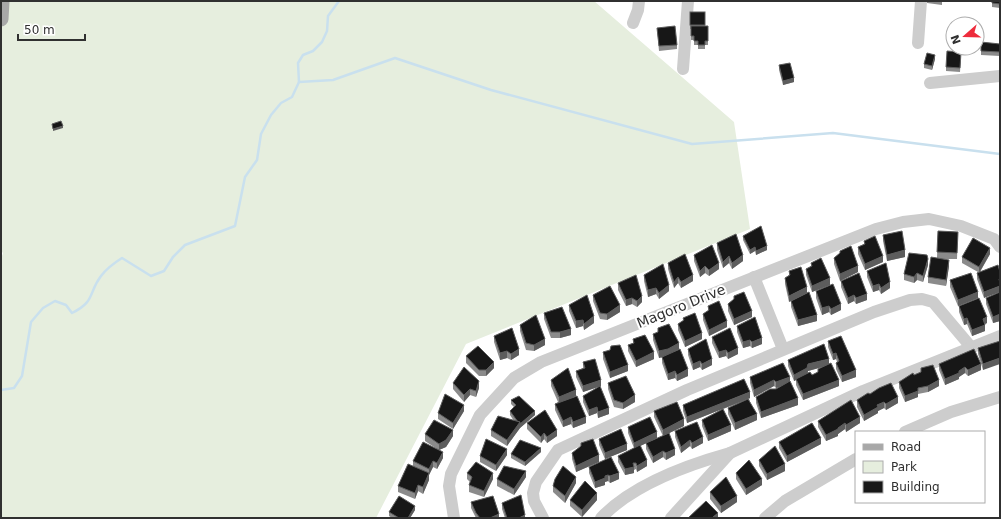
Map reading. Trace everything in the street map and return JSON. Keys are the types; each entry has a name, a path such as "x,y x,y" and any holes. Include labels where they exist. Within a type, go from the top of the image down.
{"main road":[{"path":"1,19 2,1"}],"street":[{"path":"633,23 638,10 639,1"},
{"path":"683,69 688,1"},
{"path":"918,43 921,1"},
{"path":"930,83 1000,76"},
{"name":"Magoro Drive","path":"454,518 449,486 451,474 480,415 514,378 542,362 876,229 909,221 929,219 961,226 994,239 1000,247"},
{"path":"754,277 783,349"},
{"path":"543,518 534,501 536,482 558,450 687,390 874,312 910,300 922,298 933,302 971,347"},
{"path":"601,518 621,500 652,481 710,458 730,453 863,391 1000,336"},
{"path":"907,431 951,412 1000,396"},
{"path":"671,518 730,453"},
{"path":"769,517 785,502 855,460"}],"green space":[{"path":"1,1 594,1 734,122 750,229 466,344 376,518 1,518 1,259 3,253 1,251"}],"building":[{"path":"992,1 1000,1 1000,4 992,3"},
{"path":"690,12 705,12 705,25 690,25"},
{"path":"675,26 677,45 659,46 657,28"},
{"path":"691,26 708,26 708,41 705,41 705,45 698,45 698,41 694,41 694,36 691,36"},
{"path":"985,42 1000,44 1000,52 985,51"},
{"path":"927,53 935,55 932,66 924,64"},
{"path":"947,56 961,56 960,68 946,67"},
{"path":"790,63 794,78 783,81 779,65"},
{"path":"61,121 63,126 53,129 52,124"},
{"path":"761,226 767,246 756,251 755,247 750,250 743,236"},
{"path":"902,231 905,250 887,255 883,235"},
{"path":"938,231 958,232 957,253 937,252"},
{"path":"736,234 743,255 732,263 729,256 723,262 717,243"},
{"path":"875,236 883,256 865,264 858,247 865,244 864,241"},
{"path":"973,238 990,248 979,267 962,257"},
{"path":"712,245 719,263 709,270 705,266 700,271 694,255"},
{"path":"851,246 858,266 840,274 834,258 840,253 840,251"},
{"path":"909,253 927,255 928,259 923,276 917,273 914,277 904,274"},
{"path":"685,254 693,275 681,282 678,277 674,282 668,263"},
{"path":"931,257 949,260 946,280 928,277"},
{"path":"821,258 830,278 812,286 806,269 812,266 811,263"},
{"path":"886,263 890,282 881,288 879,284 873,286 867,271"},
{"path":"663,264 669,285 659,293 656,288 648,290 644,275"},
{"path":"998,265 1000,272 1000,286 984,292 977,273"},
{"path":"801,267 807,287 789,296 785,278 790,275 789,271"},
{"path":"859,273 867,294 856,298 854,295 848,298 841,281"},
{"path":"971,273 978,292 958,300 950,280"},
{"path":"636,275 642,296 637,301 632,298 626,300 618,283"},
{"path":"833,284 841,304 831,309 829,306 822,308 816,291"},
{"path":"610,286 620,305 607,314 600,313 593,295"},
{"path":"744,292 752,311 734,319 728,304 734,299 734,296"},
{"path":"809,292 817,315 798,320 791,301"},
{"path":"1000,292 1000,314 993,317 986,298"},
{"path":"587,295 594,316 584,324 583,320 576,321 569,305"},
{"path":"979,298 987,317 983,319 985,325 972,330 967,318 964,319 959,306"},
{"path":"719,301 727,321 709,330 703,314 709,310 708,306"},
{"path":"562,307 571,329 560,332 551,332 544,313"},
{"path":"695,313 702,333 685,341 678,324 684,320 683,318"},
{"path":"536,315 545,339 534,345 526,343 520,325"},
{"path":"755,317 762,338 752,342 750,340 743,342 737,326"},
{"path":"669,324 679,343 668,349 659,351 653,334 658,332 658,328"},
{"path":"512,328 519,349 511,354 507,351 500,353 494,336"},
{"path":"730,328 738,348 728,353 726,350 719,352 712,337"},
{"path":"645,335 654,352 636,361 628,345 634,343 633,339"},
{"path":"841,336 856,370 842,376 836,363 839,361 836,353 833,354 828,341"},
{"path":"706,339 712,359 702,364 700,361 693,364 688,349"},
{"path":"1000,341 1000,358 983,364 978,348"},
{"path":"824,344 829,359 808,364 807,368 794,375 788,360"},
{"path":"620,345 628,365 610,372 603,352 610,350 611,346"},
{"path":"478,346 494,362 486,370 479,370 466,356"},
{"path":"680,349 688,369 677,375 675,371 668,374 662,357"},
{"path":"974,349 981,364 968,370 965,367 959,371 959,373 945,379 939,364"},
{"path":"595,359 601,380 583,386 576,371 585,368 583,362"},
{"path":"783,363 790,377 776,382 774,380 754,390 750,377"},
{"path":"831,363 839,380 803,394 796,379 810,372 812,375 818,372 818,369"},
{"path":"933,365 939,380 928,386 918,388 918,391 905,396 899,382 913,373 914,375 921,372 921,368"},
{"path":"464,367 479,381 476,391 470,389 464,395 453,383"},
{"path":"568,368 576,390 559,397 551,380"},
{"path":"626,376 635,395 623,403 614,400 608,383"},
{"path":"744,379 750,392 687,417 683,405"},
{"path":"790,381 798,398 761,412 756,397 770,389 776,389"},
{"path":"891,383 898,397 886,404 884,402 877,405 878,407 864,415 857,400 868,393 870,394"},
{"path":"600,386 609,408 598,412 597,407 589,410 583,396"},
{"path":"445,394 464,405 453,423 438,413"},
{"path":"519,396 535,411 520,424 520,422 518,422 510,411 516,405 511,400"},
{"path":"577,396 586,417 573,422 571,417 563,421 555,404"},
{"path":"748,399 757,414 735,423 728,408"},
{"path":"851,400 860,417 846,425 845,423 838,429 826,435 818,421"},
{"path":"677,402 684,419 663,430 654,411"},
{"path":"723,409 731,425 708,435 702,420"},
{"path":"545,410 557,430 547,437 544,433 541,437 527,423"},
{"path":"498,416 520,422 507,440 491,430"},
{"path":"650,417 657,432 634,443 628,427"},
{"path":"434,420 453,430 446,440 439,444 425,434"},
{"path":"697,422 703,437 692,443 690,440 681,447 675,431"},
{"path":"812,423 821,438 787,456 779,442"},
{"path":"621,429 627,444 605,453 599,439"},
{"path":"669,433 675,449 666,453 663,451 653,457 646,443"},
{"path":"486,439 507,449 496,465 480,456"},
{"path":"593,439 599,455 576,466 572,453 581,446 581,443"},
{"path":"520,440 541,448 525,462 511,454"},
{"path":"423,442 443,452 437,463 433,461 429,469 413,461"},
{"path":"640,445 647,460 637,466 636,463 633,463 634,467 625,469 618,456"},
{"path":"775,446 785,464 767,474 759,460"},
{"path":"611,457 619,473 605,476 605,478 595,482 589,467"},
{"path":"749,460 762,479 746,489 736,473"},
{"path":"476,462 493,473 484,491 469,485 472,477 467,473"},
{"path":"408,464 429,473 423,487 418,485 415,493 398,486"},
{"path":"504,466 526,471 514,489 497,479"},
{"path":"563,466 576,477 565,496 553,486 555,479"},
{"path":"726,477 737,496 721,506 710,492"},
{"path":"585,481 597,493 582,510 570,500"},
{"path":"521,495 525,515 519,518 507,518 502,503"},
{"path":"399,496 415,506 408,518 399,518 389,512"},
{"path":"493,496 499,514 490,518 480,518 471,502"},
{"path":"706,501 718,513 712,518 688,518"}],"waterway":[{"path":"1,390 14,388 22,376 31,322 43,308 55,301 66,305 72,313 85,305 101,276 122,258 151,276 164,271 173,257 185,245 235,226 245,177 257,160 261,134 271,115 281,103 292,97 299,82 298,63 303,55 313,51 322,42 327,31 328,16 339,1"},
{"path":"299,82 333,80 395,58 491,90 692,144 833,133 1000,154"}]}
